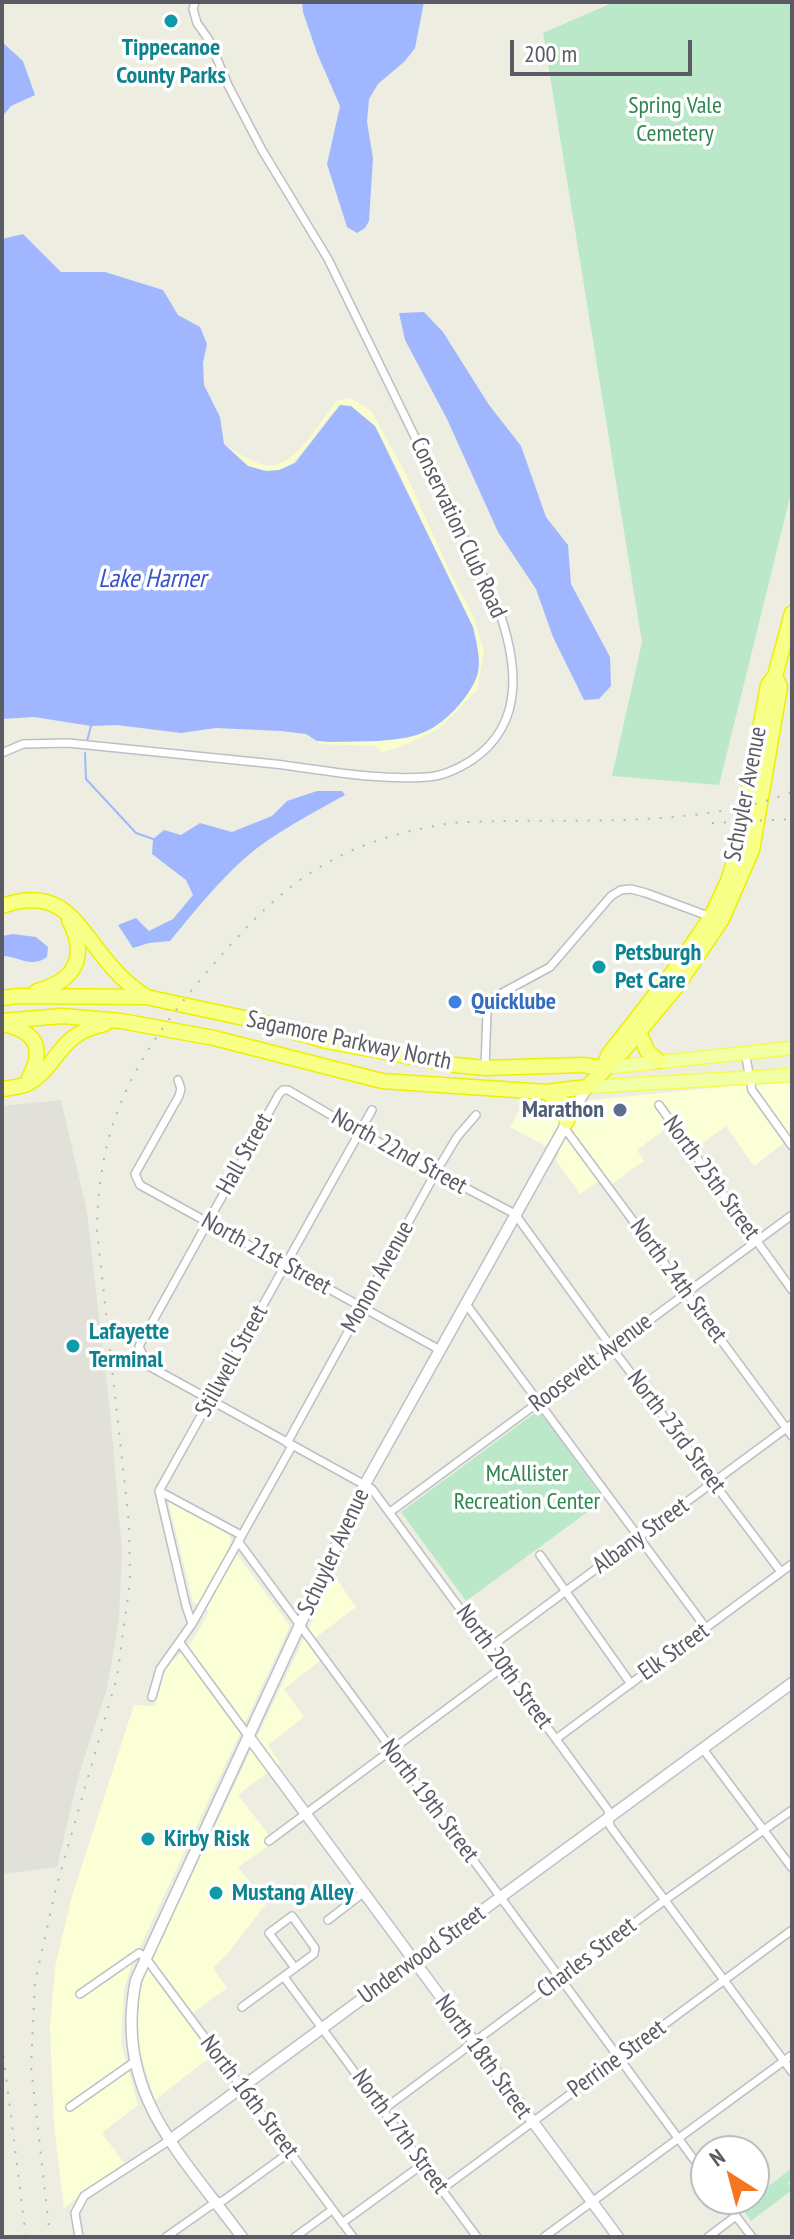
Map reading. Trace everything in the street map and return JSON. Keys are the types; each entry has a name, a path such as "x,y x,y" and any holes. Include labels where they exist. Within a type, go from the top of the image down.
{"highway":[{"name":"Schuyler Avenue","path":"604,1068 609,1054 662,988 711,917 728,881 737,853 768,685 775,676 792,613"},
{"name":"Schuyler Avenue","path":"587,1087 623,1051 677,986 722,919 752,850 780,687 775,676"},
{"path":"2,906 20,900 46,900 64,909 83,928 110,966 146,997"},
{"path":"18,996 56,986 68,976 75,964 79,942 64,909"},
{"name":"Sagamore Parkway North","path":"2,998 146,997 258,1021 326,1041 485,1068 582,1065 604,1068"},
{"name":"Sagamore Parkway North","path":"2,1022 62,1016 121,1021 214,1038 382,1081 546,1092 587,1087"},
{"path":"2,1089 25,1085 38,1076 79,1031 121,1021"},
{"path":"2,1022 19,1028 32,1039 38,1051 36,1065 25,1085"},
{"path":"639,1032 647,1051 658,1061"},
{"path":"546,1092 562,1102 565,1123"}],"main road":[{"name":"Sagamore Parkway North","path":"604,1068 792,1048"},
{"name":"Sagamore Parkway North","path":"587,1087 792,1075"}],"street":[{"name":"Conservation Club Road","path":"3,751 23,744 68,743 376,775 428,777 458,770 480,755 496,739 506,722 514,675 508,639 497,605 322,247 262,150 228,85 209,40 197,23 193,9 195,2"},
{"path":"485,1068 487,1012 491,999 550,967 611,896 631,889 711,917"},
{"path":"745,1052 748,1078 757,1098 792,1146"},
{"name":"North 21st Street","path":"178,1080 181,1089 179,1096 135,1174 136,1180 440,1350"},
{"name":"Schuyler Avenue","path":"242,2237 170,2140 147,2102 134,2062 129,2033 136,1980 364,1486 587,1087"},
{"name":"North 22nd Street","path":"283,1090 515,1214"},
{"name":"Hall Street","path":"139,1346 283,1090"},
{"name":"North 25th Street","path":"659,1105 792,1290"},
{"name":"Stillwell Street","path":"159,1491 372,1110"},
{"name":"Monon Avenue","path":"152,1697 160,1669 192,1624 240,1538 436,1172 457,1137 476,1115"},
{"name":"North 24th Street","path":"565,1123 686,1293 789,1426 792,1436"},
{"name":"North 23rd Street","path":"515,1214 781,1572"},
{"name":"Roosevelt Avenue","path":"390,1512 792,1215"},
{"path":"466,1304 706,1628"},
{"name":"North 20th Street","path":"139,1346 147,1365 372,1489 608,1810 610,1826 792,2072"},
{"name":"Albany Street","path":"489,1648 789,1426"},
{"path":"159,1491 192,1624"},
{"name":"North 19th Street","path":"159,1491 240,1538 391,1750 690,2154"},
{"path":"540,1555 631,1684"},
{"name":"Elk Street","path":"556,1739 792,1564"},
{"name":"North 18th Street","path":"180,1643 618,2237"},
{"path":"269,1841 503,1667"},
{"name":"Underwood Street","path":"79,2237 75,2207 84,2196 170,2140 792,1683"},
{"path":"703,1749 792,1868"},
{"name":"Charles Street","path":"384,2109 665,1900 792,1810"},
{"path":"328,1920 363,1893"},
{"path":"242,2007 284,1977 314,1954 315,1948 292,1916 269,1933 295,1968"},
{"name":"Perrine Street","path":"442,2189 792,1930"},
{"path":"80,1994 139,1953 145,1957"},
{"name":"North 16th Street","path":"145,1957 353,2237"},
{"name":"North 17th Street","path":"284,1977 477,2237"},
{"path":"544,2237 792,2055"},
{"path":"70,2107 134,2062"},
{"path":"166,2237 290,2152"},
{"path":"342,2223 423,2164"},
{"path":"295,2237 332,2210"},
{"path":"708,2237 736,2216 752,2237"}],"shaded area":[{"path":"792,1080 792,1153 784,1143 754,1166 726,1126 688,1154 668,1127 637,1150 644,1161 605,1189 599,1181 580,1194 556,1161 559,1153 510,1127 521,1107"},
{"path":"61,1100 87,1212 111,1421 122,1552 119,1619 107,1688 78,1778 57,1867 2,1874 2,1106"},
{"path":"168,1500 229,1535 228,1550 238,1556 290,1626 132,1964 124,1989 121,2043 138,2105 102,2133 124,2163 64,2208 54,2125 50,2027 55,1967 72,1896 134,1705 155,1706 166,1667 192,1642 209,1611 193,1602"},
{"path":"334,1575 356,1607 315,1638 327,1655 284,1689 304,1717 268,1745 280,1763 238,1795 274,1842 238,1867 266,1904 213,1968 227,1988 191,2014 218,2051 155,2100 139,2050 137,2031 140,1989 145,1974"}],"green space":[{"name":"Spring Vale Cemetery","path":"614,2 792,2 792,489 719,785 612,776 642,642 543,33"},
{"name":"McAllister Recreation Center","path":"539,1410 604,1500 466,1601 401,1512"},
{"path":"791,2169 792,2180 788,2183 792,2190 770,2207 770,2185"}],"sand":[{"path":"351,398 371,411 405,472 451,575 474,617 484,652 477,690 439,729 382,752 375,746 319,744 317,741 386,740 422,733 447,717 462,702 477,676 479,664 473,627 384,442 375,426 340,405 291,464 278,471 263,472 245,464 224,445 259,464 275,465 296,453 336,401"}],"water":[{"path":"302,2 424,2 415,48 378,84 369,99 367,122 373,158 369,221 357,233 347,227 327,164 340,106 317,53"},
{"path":"2,42 23,61 35,95 11,106 2,117"},
{"name":"Lake Harner","path":"23,234 61,272 105,272 163,290 178,315 200,327 207,344 203,363 204,385 220,417 224,444 248,466 266,471 279,470 295,463 340,405 351,406 375,426 473,627 479,658 477,676 455,710 430,729 412,736 377,741 330,742 317,741 306,734 281,731 216,728 181,733 117,725 91,726 34,717 2,719 2,239"},
{"path":"424,312 443,332 489,405 521,446 546,517 568,545 571,584 610,657 611,686 599,699 584,700 553,637 536,589 498,532 447,419 405,340 399,313"},
{"path":"317,791 342,791 345,795 281,832 245,858 170,941 133,948 118,925 136,918 149,931 173,919 193,895 186,880 152,854 153,839 164,830 181,835 200,823 232,832 272,816 287,801"},
{"path":"2,936 36,937 48,947 47,957 30,962 2,956"}],"waterway":[{"path":"87,741 91,726"},
{"path":"85,753 86,779 136,833 153,839"}],"railway":[{"path":"50,2237 31,2066 35,1982 56,1888 117,1677 130,1582 129,1523 97,1231 104,1158 124,1095 177,1008 229,947 282,894 338,857 371,843 451,823 667,818 752,805 792,792"},
{"path":"712,823 792,819"},
{"path":"2,2044 26,2237"}],"place":[{"name":"Tippecanoe County Parks","path":"171,21"},
{"name":"Petsburgh Pet Care","path":"599,967"},
{"name":"Quicklube","path":"455,1002"},
{"name":"Marathon","path":"620,1110"},
{"name":"Lafayette Terminal","path":"73,1346"},
{"name":"Kirby Risk","path":"148,1839"},
{"name":"Mustang Alley","path":"216,1893"}]}
